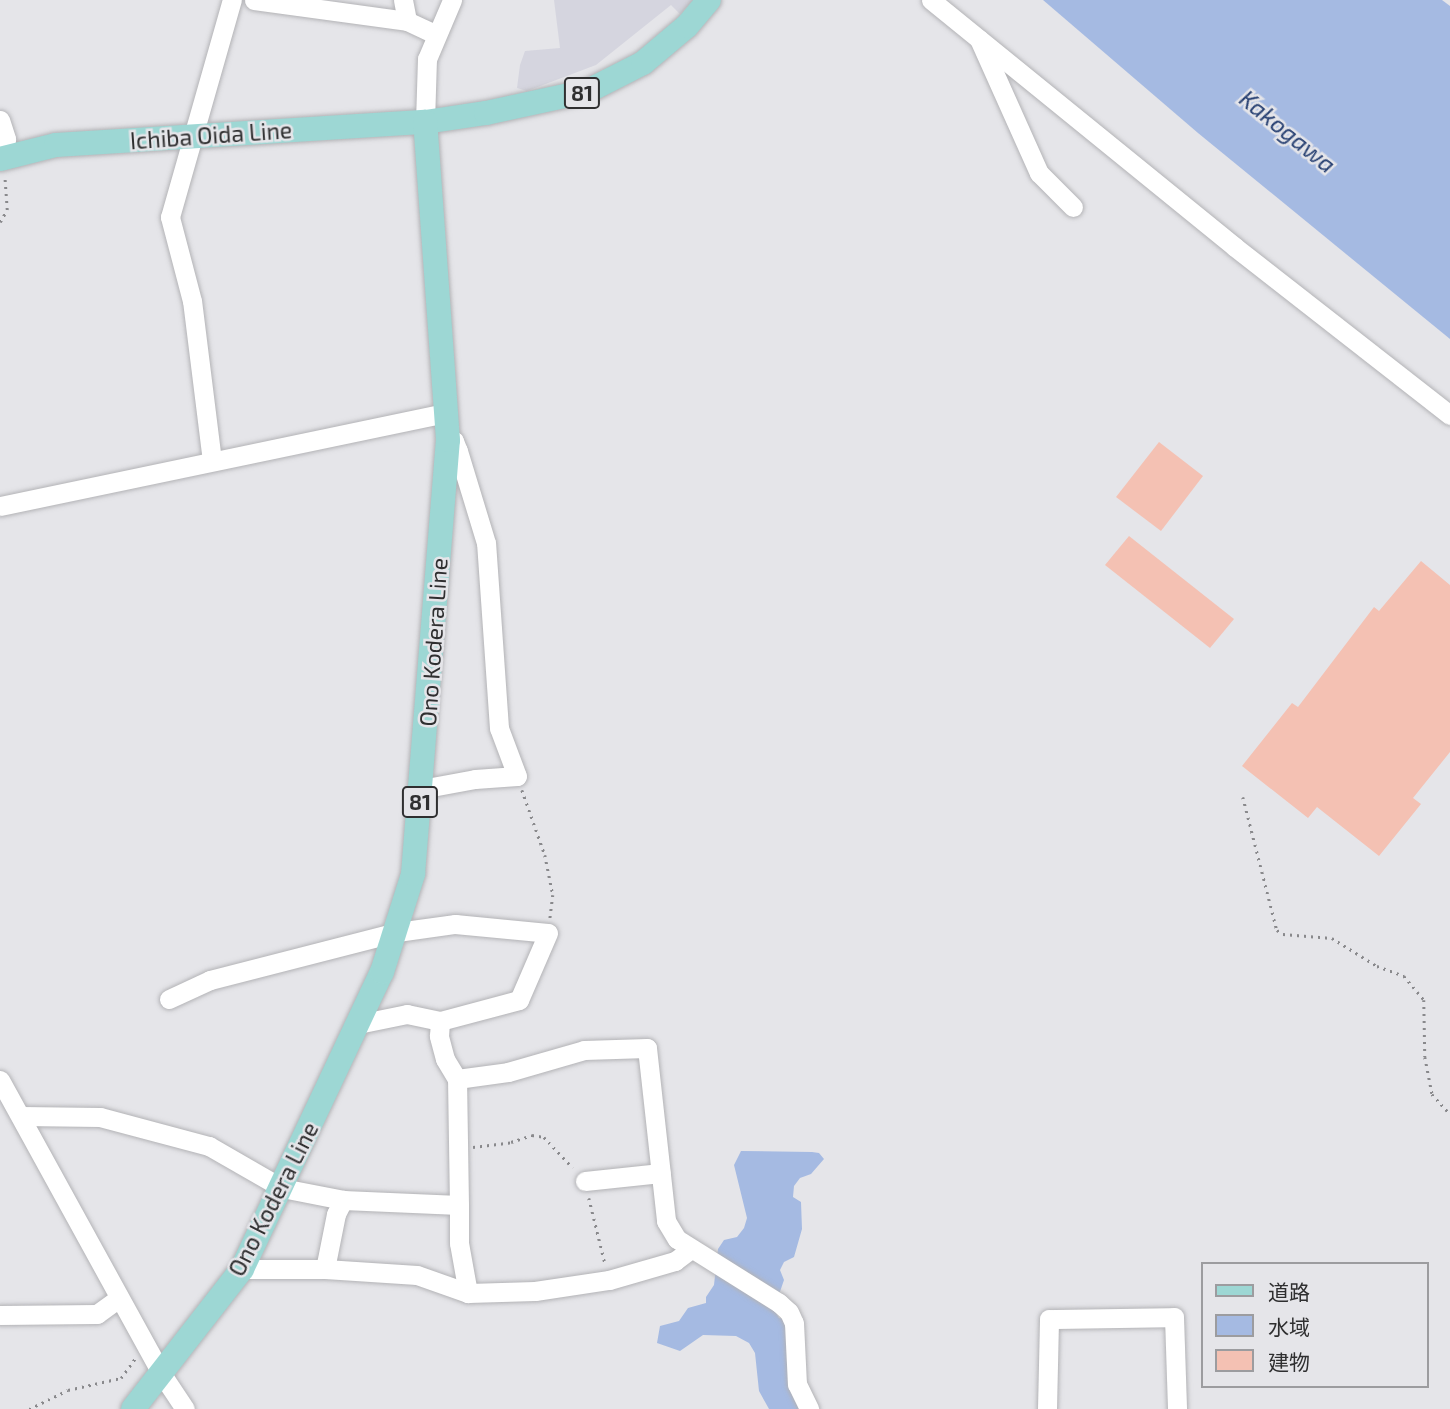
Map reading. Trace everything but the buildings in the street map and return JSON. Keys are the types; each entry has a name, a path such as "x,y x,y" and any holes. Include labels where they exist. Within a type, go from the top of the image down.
{"main road":[{"name":"81","path":"425,122 486,113 588,91 643,63 687,26 709,0"},
{"name":"Ichiba Oida Line","path":"2,158 56,145 425,122"},
{"name":"Ono Kodera Line","path":"133,1409 242,1269 358,1024 397,932 413,874 448,440 425,122"}],"street":[{"path":"212,461 192,301 170,216 232,0"},
{"path":"254,0 407,21 435,34"},
{"path":"403,0 407,21"},
{"path":"425,122 427,59 435,34 452,0"},
{"path":"931,0 1235,247 1450,415"},
{"path":"976,34 1039,173 1073,207"},
{"path":"0,120 6,139 2,158"},
{"path":"0,506 447,413"},
{"path":"421,789 475,779 517,776 499,728 486,543 458,451 454,441 448,440"},
{"path":"169,999 209,980 397,932 455,924 548,933 519,1000 440,1021 407,1014 358,1024"},
{"path":"440,1021 439,1036 445,1059 457,1079 460,1149 459,1244 468,1293"},
{"path":"457,1079 508,1072 584,1050 647,1048 666,1222 677,1239 779,1303 794,1323 797,1384 809,1409"},
{"path":"0,1080 145,1345 185,1409"},
{"path":"21,1116 100,1117 209,1146 282,1188 343,1200 459,1205"},
{"path":"585,1181 661,1173"},
{"path":"325,1269 336,1214 343,1200"},
{"path":"242,1269 325,1269 418,1275 468,1293 535,1291 609,1280 699,1253"},
{"path":"0,1315 97,1314 120,1298"},
{"path":"1047,1409 1049,1319 1174,1317 1177,1409"}],"path":[{"path":"0,222 7,210 2,158"},
{"path":"517,776 545,855 553,895 548,933"},
{"path":"1243,797 1278,929 1283,934 1332,938 1377,966 1404,976 1424,1000 1425,1057 1432,1094 1450,1114"},
{"path":"460,1149 512,1142 532,1135 544,1137 585,1181 609,1280"},
{"path":"29,1409 68,1390 121,1378 145,1345"}],"shaded area":[{"path":"554,0 693,0 680,14 671,5 596,65 527,91 517,88 525,51 560,48"}],"water":[{"name":"Kakogawa","path":"1043,0 1442,0 1450,6 1450,339 1198,133"},
{"path":"741,1151 812,1152 819,1153 824,1159 811,1174 800,1178 794,1186 793,1197 801,1202 802,1229 794,1257 784,1262 780,1270 784,1280 774,1309 779,1318 789,1320 803,1409 769,1409 759,1391 755,1353 749,1343 736,1336 703,1335 680,1351 657,1343 660,1326 679,1321 688,1308 706,1303 706,1297 714,1285 718,1249 724,1240 737,1237 744,1228 747,1218 734,1165"}]}
